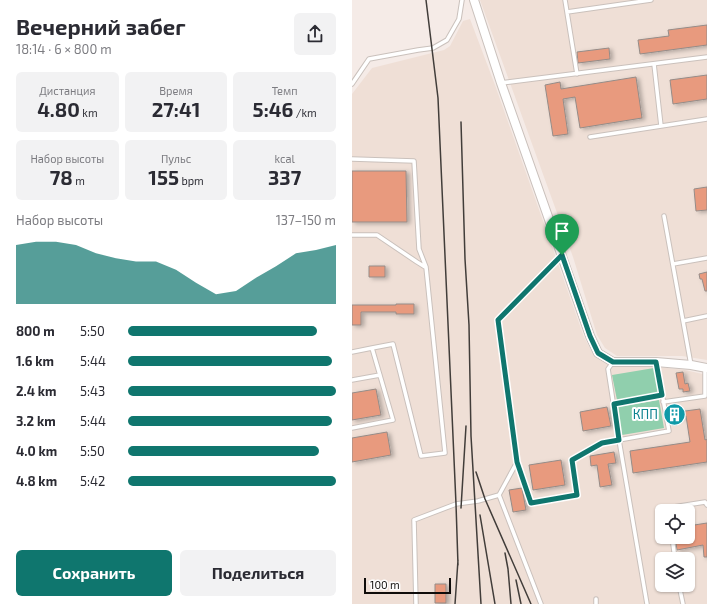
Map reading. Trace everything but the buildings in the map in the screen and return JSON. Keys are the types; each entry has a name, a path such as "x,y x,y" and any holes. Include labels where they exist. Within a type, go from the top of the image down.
{"street":[{"path":"474,0 501,83 590,336 598,353 613,362 656,362 706,368"}],"lane":[{"path":"352,84 370,59 433,48 448,40 459,19 462,0"},
{"path":"565,0 577,74"},
{"path":"567,12 651,0"},
{"path":"501,83 707,57"},
{"path":"654,64 661,126"},
{"path":"590,137 707,119"},
{"path":"352,159 414,161 420,249 426,267 445,453 421,456 393,344 352,352"},
{"path":"664,216 690,365"},
{"path":"352,235 377,235 426,267"},
{"path":"562,255 498,320 517,462 531,503 577,495 572,460 602,443 669,430 656,362"},
{"path":"673,264 707,258"},
{"path":"683,321 707,316"},
{"path":"352,428 393,420 372,348"},
{"path":"613,362 608,369 647,604"},
{"path":"663,402 705,396 706,368"},
{"path":"352,380 380,374"},
{"path":"614,404 662,395"},
{"path":"416,604 414,520 456,504 499,496 517,462"},
{"path":"499,496 541,604"},
{"path":"692,504 705,502 707,506"},
{"path":"680,592 683,604"},
{"path":"596,599 596,604"}],"shaded area":[{"path":"480,0 707,0 707,360 682,356 617,356 605,348 597,335 573,257"},
{"path":"470,19 495,85 584,337 594,356 615,366 649,366 685,370 707,375 707,604 352,604 352,94 372,68 444,50 450,46 463,21"}],"green space":[{"path":"654,368 659,393 617,400 612,375"},
{"path":"659,400 664,428 622,435 617,407"}],"railway":[{"path":"426,0 438,98 458,565"},
{"path":"461,122 465,259 469,325 471,436 481,604"},
{"path":"461,508 466,426"},
{"path":"476,472 485,499 531,604"},
{"path":"480,515 495,604"},
{"path":"505,553 511,604"},
{"path":"455,604 458,560"},
{"path":"516,580 521,604"}],"place":[{"name":"КПП","path":"674,414"}],"route":[{"path":"562,255 590,336 598,353 613,362 656,362 662,395 614,404 619,440 602,443 572,460 577,495 531,503 517,462 498,320 562,255"}]}
